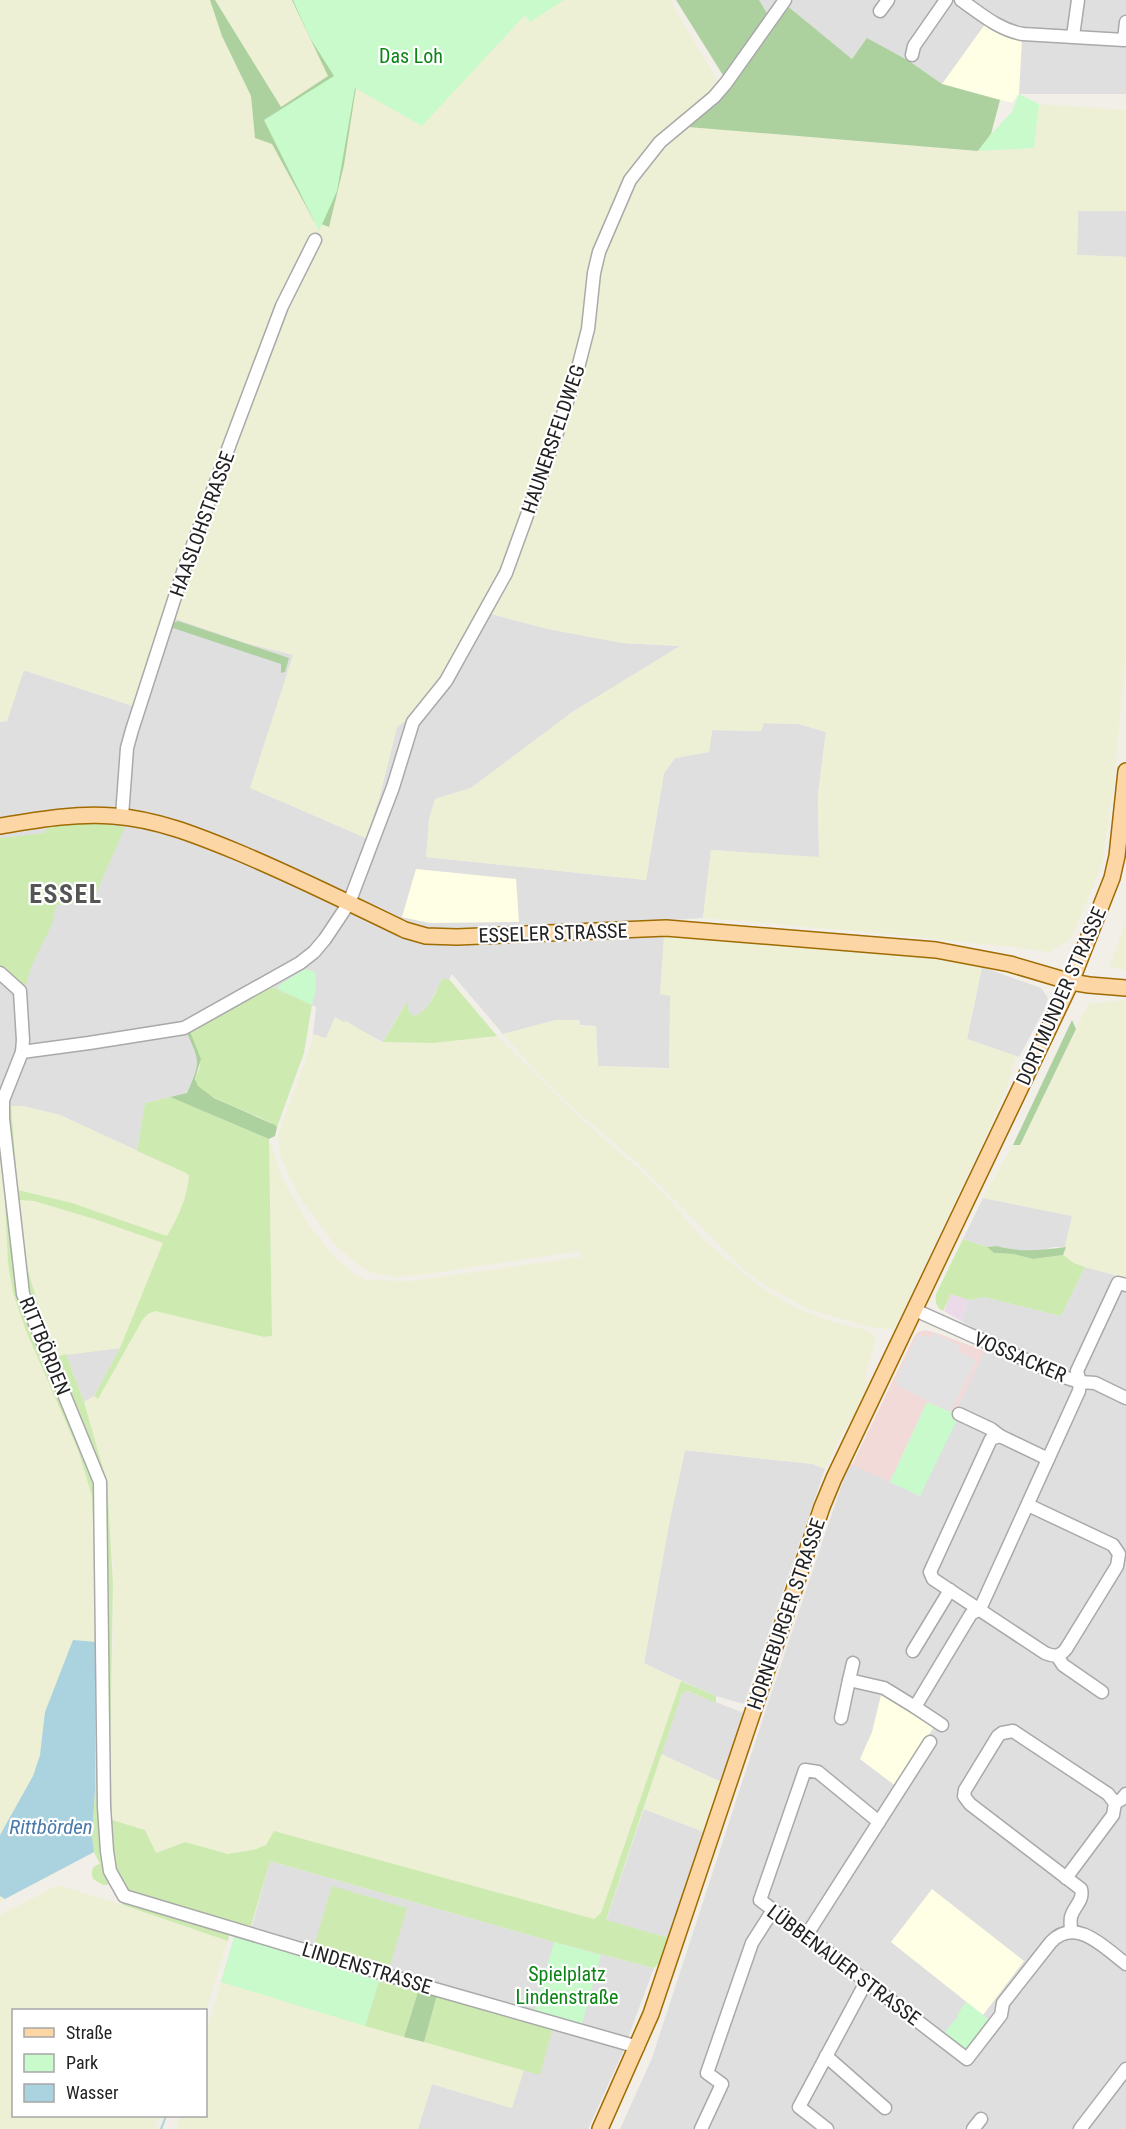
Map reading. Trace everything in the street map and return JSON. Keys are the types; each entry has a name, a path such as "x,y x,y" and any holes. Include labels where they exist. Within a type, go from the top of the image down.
{"main road":[{"name":"DORTMUNDER STRASSE","path":"1009,1113 1119,878 1117,856 1126,771"},
{"name":"ESSELER STRASSE","path":"0,826 78,816 122,816 157,823 188,832 281,870 405,930 426,936 457,937 666,928 936,950 1011,964 1071,982 1126,988"},
{"name":"HORNEBURGER STRASSE","path":"600,2129 638,2047 822,1507 1009,1113"}],"street":[{"name":"HAUNERSFELDWEG","path":"22,1052 184,1028 300,963 325,939 348,903 393,787 413,722 446,681 506,573 560,427 579,364 588,329 594,273 599,252 630,180 660,142 714,97 785,0"},
{"path":"880,11 888,0"},
{"path":"912,55 914,46 946,0"},
{"path":"961,0 999,27 1011,32 1124,40 1126,22"},
{"path":"1074,36 1078,0"},
{"name":"HAASLOHSTRASSE","path":"122,816 129,739 183,572 282,306 315,240"},
{"name":"RITTBÖRDEN","path":"0,973 20,991 22,1052 1,1100 23,1294 100,1482 104,1807 110,1871"},
{"path":"915,1707 971,1614 980,1609 1079,1390 1080,1382 1077,1371 1118,1283 1126,1285"},
{"name":"VOSSACKER","path":"915,1310 1064,1377 1080,1382 1095,1383 1126,1398"},
{"path":"959,1414 1048,1459"},
{"path":"1000,1436 991,1438 988,1443 930,1569 931,1577 1045,1653 1057,1656 1066,1649 1123,1554 1113,1545 1028,1505"},
{"path":"913,1651 950,1590"},
{"path":"1057,1656 1063,1665 1102,1692"},
{"path":"841,1718 853,1663"},
{"path":"849,1680 884,1688 942,1725"},
{"path":"1066,1878 1113,1815 1115,1803 1108,1794 1012,1731 1002,1733 987,1752 964,1790 966,1800 1066,1878 1081,1889 1083,1894 1071,1916 1071,1932 1087,1935 1126,1964"},
{"path":"806,1936 930,1742"},
{"name":"LÜBBENAUER STRASSE","path":"879,1822 818,1772 805,1770 760,1900 967,2059 1001,2015 1003,2003 1051,1942 1060,1934 1071,1932"},
{"path":"1115,1803 1126,1794"},
{"name":"LINDENSTRASSE","path":"110,1871 124,1896 430,1988 638,2047"},
{"path":"701,2129 722,2084 707,2073 752,1943 772,1910"},
{"path":"827,2129 799,2107 866,1982"},
{"path":"826,2056 885,2108"},
{"path":"1080,2129 1126,2069"},
{"path":"973,2129 981,2119"}],"shaded area":[{"path":"759,0 1126,0 1126,94 1019,94 1012,103 942,84 909,61 867,39 852,59 785,4 768,15"},
{"path":"986,23 1022,38 1019,94 1012,103 942,84"},
{"path":"1078,211 1126,211 1126,257 1077,255"},
{"path":"484,612 548,629 623,643 681,646 574,711 471,788 435,799 426,857 646,880 664,773 675,758 709,752 712,730 761,731 764,723 799,724 826,732 818,794 819,858 711,850 703,918 673,920 669,1068 598,1066 596,1026 580,1025 579,1020 556,1020 503,1034 452,974 449,979 442,979 428,1006 421,1014 414,1016 409,1012 406,1002 383,1042 335,1018 326,1039 313,1034 316,1007 272,987 186,1031 197,1057 198,1066 187,1093 145,1103 137,1151 60,1115 22,1106 0,1106 0,722 7,721 23,670 136,707 168,616 246,643 294,655 251,788 366,838 380,795 397,727 414,714"},
{"path":"416,869 516,879 519,922 429,923 402,917"},
{"path":"982,967 1041,988 1048,998 1019,1057 967,1039"},
{"path":"983,1198 1073,1216 1066,1247 1053,1247 1040,1251 1012,1251 997,1246 987,1247 963,1239"},
{"path":"1085,1267 1126,1278 1126,2129 620,2129 652,2058 849,1463 920,1496 954,1414 991,1338 961,1321 969,1300 984,1297 1061,1316"},
{"path":"951,1293 969,1300 961,1321 944,1311"},
{"path":"925,1330 985,1351 954,1414 927,1402 890,1482 852,1465 914,1337 918,1332"},
{"path":"934,1333 960,1346 958,1351 976,1360 950,1412 898,1386 899,1383 895,1381 918,1335 931,1338"},
{"path":"120,1348 94,1396 84,1402 66,1354"},
{"path":"685,1450 813,1464 825,1469 744,1704 716,1696 644,1664"},
{"path":"687,1691 744,1713 721,1782 661,1754 682,1693"},
{"path":"882,1691 935,1725 897,1787 860,1759 872,1732"},
{"path":"644,1809 704,1832 669,1938 606,1921"},
{"path":"270,1861 654,1968 622,2054 588,2129 418,2129 432,2084 512,2108 424,2042 221,1982 235,1934 252,1926"},
{"path":"932,1889 1024,1961 983,2015 891,1942"}],"green space":[{"path":"0,0 670,0 718,82 718,90 677,126 978,151 1034,148 1039,104 1126,110 1126,211 1078,211 1077,255 1126,257 1126,652 1114,784 1102,865 1072,937 1049,952 876,933 703,918 711,850 819,857 818,794 826,732 799,724 764,723 761,731 712,730 709,752 675,758 664,773 646,880 426,857 429,819 435,799 471,788 574,711 680,646 623,643 548,629 484,612 414,714 397,727 380,795 366,838 250,788 293,655 246,643 168,616 136,707 24,670 7,721 0,722"},
{"path":"210,0 215,0 281,107 328,76 292,0 322,0 359,68 344,165 329,227 314,221 272,144 255,138 251,96 222,36"},
{"name":"Das Loh","path":"293,0 564,0 530,22 525,15 422,126 355,88 337,191 319,231 264,120 334,76 310,38"},
{"path":"676,0 759,0 768,15 785,4 852,59 867,38 909,61 942,84 1000,100 991,134 978,151 676,126 726,80"},
{"path":"1019,94 1039,104 1034,148 978,151 1012,112"},
{"path":"178,621 289,658 285,672 281,673 281,664 173,628 165,649 159,655 170,624"},
{"path":"97,823 125,827 93,900 89,903 56,905 52,924 31,967 24,992 0,967 0,838 45,833 47,827"},
{"path":"1126,921 1126,970 1109,967"},
{"path":"664,934 915,955 982,967 967,1039 1016,1056 1007,1087 986,1136 894,1330 865,1326 808,1309 760,1282 741,1267 641,1166 574,1109 538,1074 503,1034 556,1020 578,1020 579,1026 596,1026 597,1066 669,1069 670,996 660,994"},
{"path":"305,969 315,972 316,988 312,1005 278,989 279,985"},
{"path":"442,979 449,979 497,1036 433,1043 383,1042 407,1001 409,1012 414,1016 420,1014 431,1001"},
{"path":"272,987 312,1005 304,1053 277,1127 219,1100 200,1088 196,1083 196,1076 200,1061 189,1029"},
{"path":"1126,1000 1126,1278 1074,1263 1063,1255 1072,1216 983,1198 1013,1145 1020,1145 1088,1004"},
{"path":"335,1017 381,1042 433,1043 497,1036 572,1111 638,1168 706,1242 758,1285 790,1305 829,1321 866,1330 876,1339 866,1373 868,1388 825,1469 813,1464 685,1450 644,1663 681,1681 601,1913 594,1919 370,1858 269,1841 263,1847 228,1854 185,1842 155,1853 145,1830 112,1820 110,1759 114,1580 106,1480 84,1402 94,1396 98,1399 143,1319 156,1311 264,1337 272,1336 269,1139 283,1180 309,1225 332,1254 355,1275 366,1280 410,1281 581,1257 580,1251 394,1277 373,1273 358,1265 334,1244 303,1202 291,1180 280,1155 278,1135 313,1034 326,1038"},
{"path":"1072,1020 1076,1029 1020,1145 1013,1145"},
{"path":"189,1029 201,1059 195,1079 198,1086 214,1098 275,1125 277,1127 275,1136 269,1139 170,1097 187,1093 197,1067 196,1056 186,1031"},
{"path":"170,1097 269,1139 272,1336 264,1337 155,1311 143,1319 98,1399 94,1396 120,1348 163,1243 34,1201 19,1200 22,1251 38,1304 58,1356 66,1354 84,1402 107,1482 113,1583 110,1763 112,1820 145,1830 156,1853 185,1842 228,1854 256,1849 266,1845 274,1831 594,1919 601,1913 681,1681 716,1696 716,1703 688,1691 682,1693 606,1920 669,1938 660,1962 654,1968 270,1861 251,1926 231,1922 228,1941 123,1905 110,1883 103,1885 93,1879 93,1869 100,1864 94,1852 92,1837 97,1647 92,1496 78,1450 26,1331 13,1293 8,1263 0,1106 11,1106 18,1190 72,1203 167,1236 181,1208 189,1176 137,1151 145,1103"},
{"path":"11,1106 22,1106 60,1115 186,1173 189,1176 188,1190 168,1236 72,1203 18,1190"},
{"path":"0,1123 8,1263 13,1293 26,1331 78,1450 92,1496 97,1647 92,1837 94,1852 0,1902"},
{"path":"19,1199 34,1201 94,1219 164,1243 120,1348 58,1356 38,1304 22,1251"},
{"path":"963,1239 987,1247 994,1253 1013,1254 1033,1259 1063,1255 1085,1267 1061,1316 984,1297 969,1300 951,1294 943,1311 936,1304 936,1294"},
{"path":"997,1246 1023,1250 1066,1247 1063,1255 1033,1259 1013,1254 994,1253 987,1247"},
{"path":"927,1402 959,1416 920,1496 890,1482"},
{"path":"661,1754 721,1782 704,1832 644,1809"},
{"path":"58,1885 228,1941 206,2009 194,2007 193,2009 12,2009 12,2117 159,2117 155,2129 0,2129 0,1915"},
{"path":"332,1886 407,1908 389,1969 314,1946"},
{"path":"235,1934 380,1978 365,2026 221,1982"},
{"name":"Spielplatz Lindenstraße","path":"554,1942 601,1955 581,2028 533,2015"},
{"path":"380,1978 419,1989 404,2037 365,2026"},
{"path":"221,1982 524,2070 512,2108 432,2084 418,2129 176,2129 180,2117 207,2117 207,2029"},
{"path":"419,1989 437,1995 424,2042 404,2037"},
{"path":"437,1995 553,2027 540,2075 424,2042"},
{"path":"966,2002 991,2021 969,2049 963,2050 942,2036"}],"water":[{"name":"Rittbörden","path":"73,1640 96,1642 95,1790 92,1837 94,1852 5,1899 0,1896 0,1835 33,1776 40,1755 45,1712"}],"waterway":[{"path":"161,2129 166,2117"}],"district":[{"name":"ESSEL","path":"66,894"}]}
